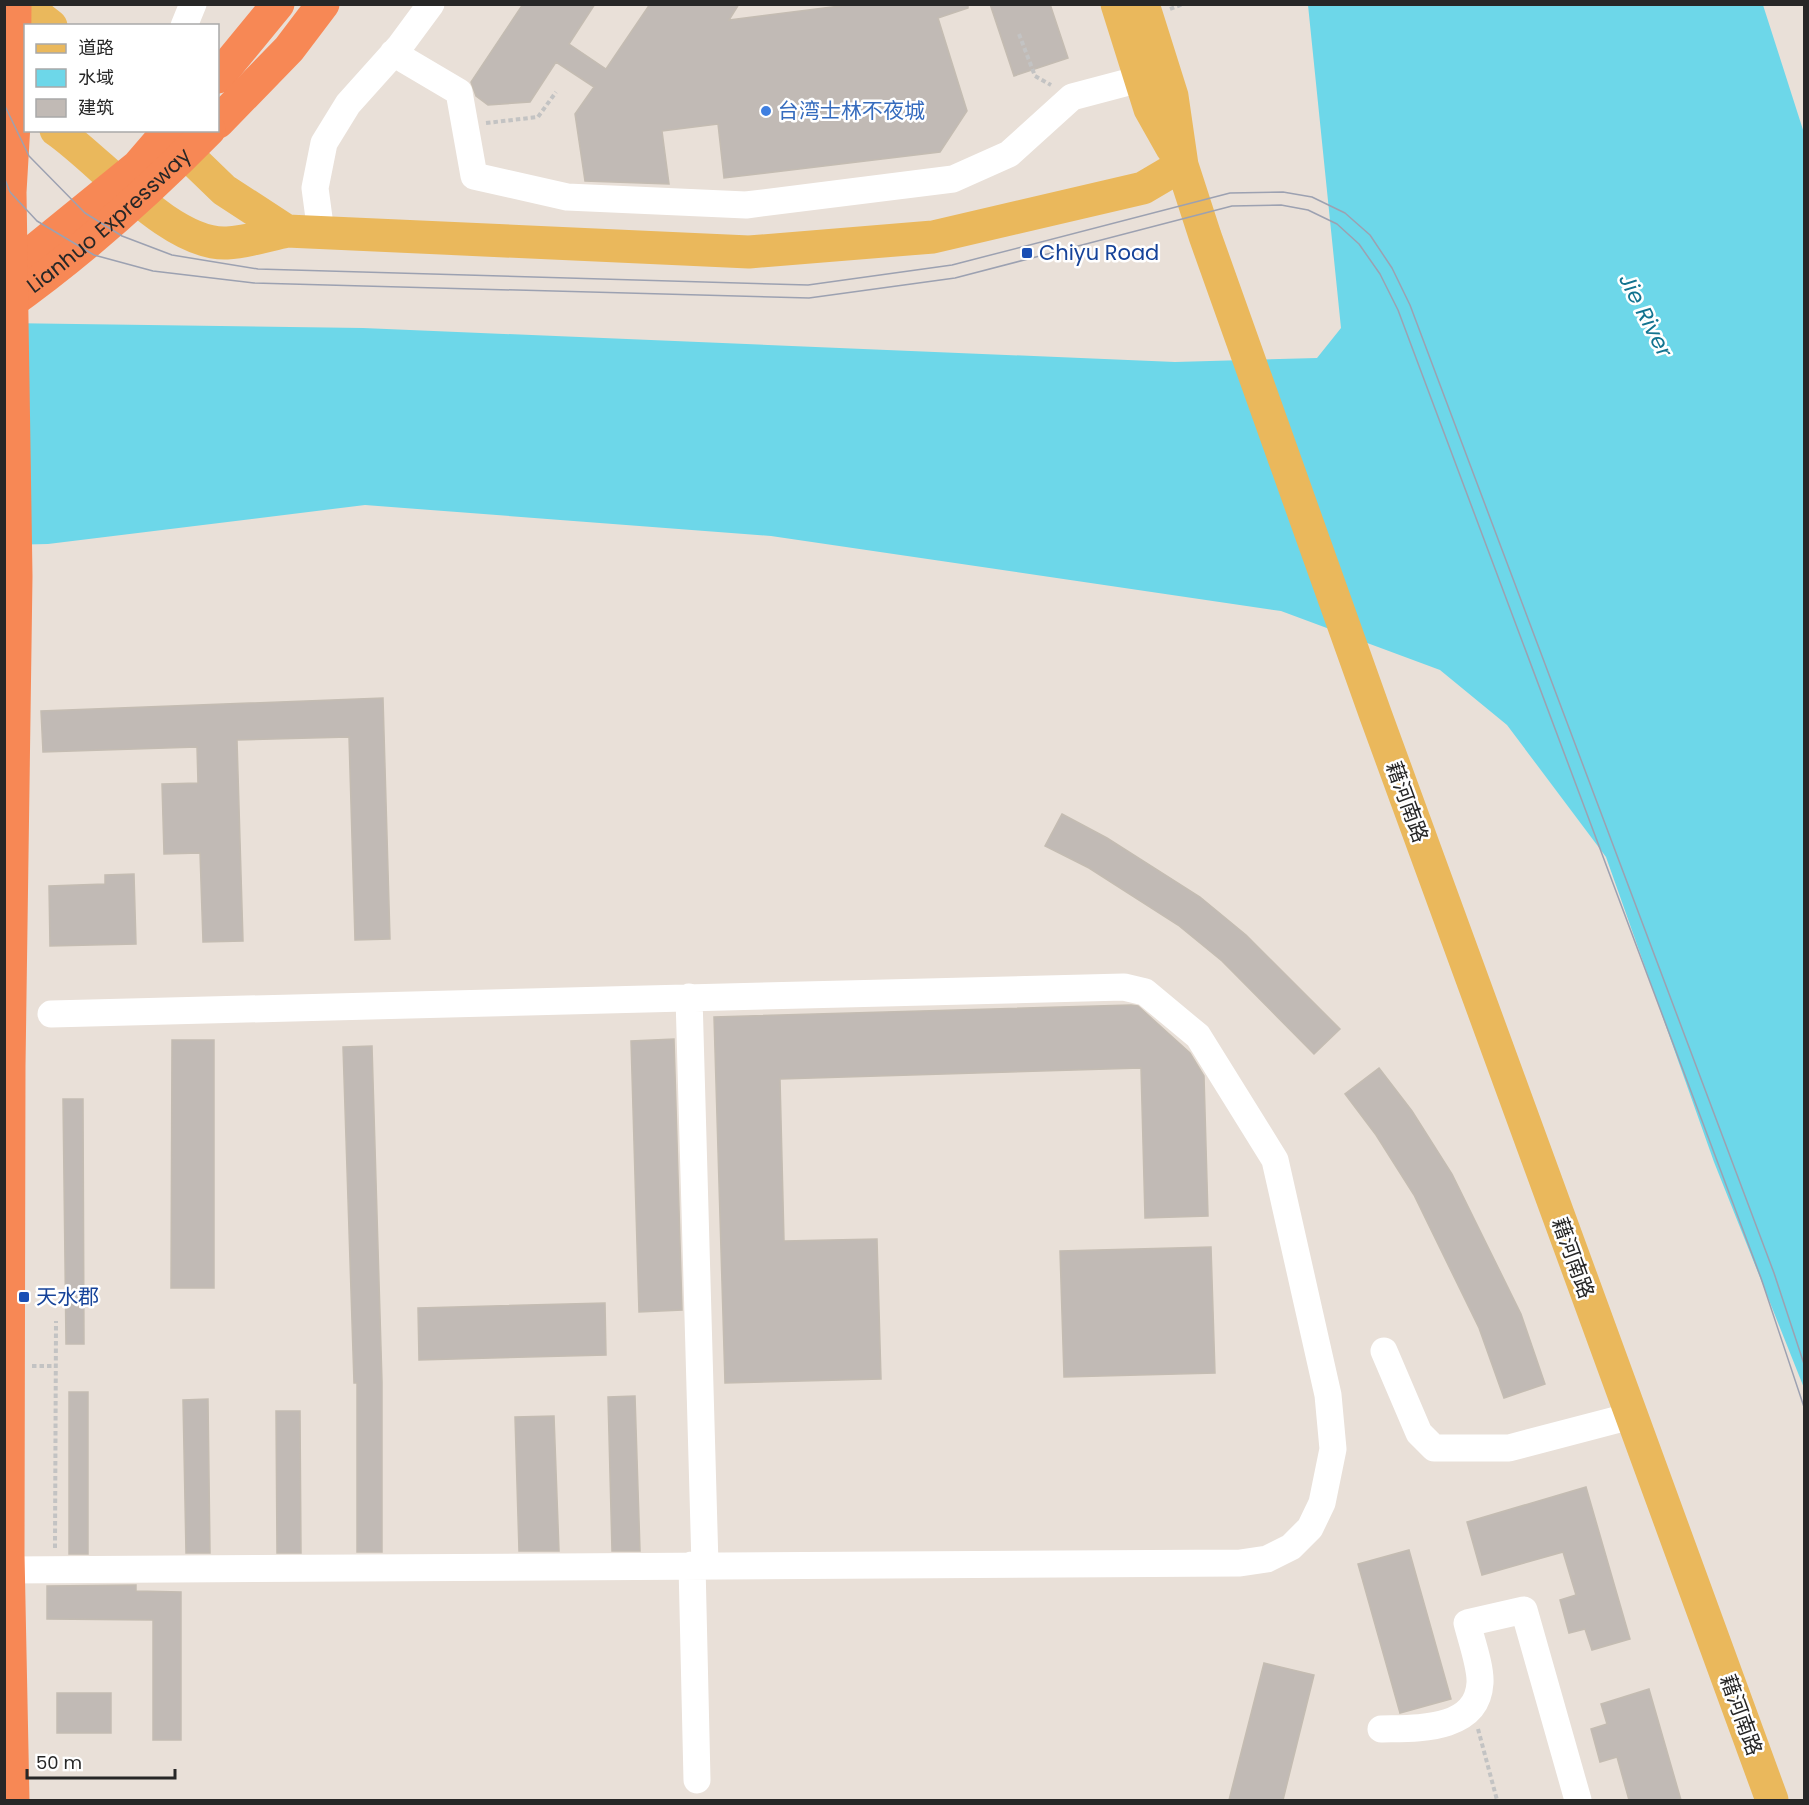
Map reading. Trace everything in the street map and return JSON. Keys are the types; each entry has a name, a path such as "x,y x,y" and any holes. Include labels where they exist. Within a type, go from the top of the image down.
{"highway":[{"path":"13,1800 8,1570 9,1066 16,576 7,288 10,192 20,106 15,4"},
{"path":"219,75 278,4"},
{"path":"219,121 289,49 324,4"},
{"name":"Lianhuo Expressway","path":"7,288 138,165 167,132"},
{"name":"Lianhuo Expressway","path":"7,288 68,261 153,188 207,132"}],"main road":[{"path":"23,4 48,24"},
{"path":"1117,4 1150,109 1182,165"},
{"path":"1143,4 1172,96 1182,165"},
{"path":"59,132 157,216 196,237 226,243 287,231 749,252 933,237 1143,188 1182,165"},
{"path":"164,132 224,190 287,231"},
{"name":"藉河南路","path":"1182,165 1205,236 1376,716 1772,1800"}],"street":[{"path":"185,24 193,4"},
{"path":"321,233 315,188 324,143 348,104 393,53 431,4"},
{"path":"393,53 459,92 474,176 567,196 746,205 953,179 1010,154 1072,97 1140,79"},
{"path":"8,1570 1240,1563 1267,1559 1291,1547 1310,1528 1322,1503 1333,1449 1328,1395 1275,1160 1198,1036 1145,992 1124,987 51,1014"},
{"path":"689,997 698,1565 697,1780"},
{"path":"1384,1351 1419,1433 1434,1448 1509,1448 1631,1416"},
{"path":"1381,1729 1440,1726 1455,1720 1471,1704 1480,1682 1467,1623 1524,1610 1578,1800"}],"path":[{"path":"1019,34 1035,76 1072,97"},
{"path":"464,125 538,117 556,92"},
{"path":"54,1570 56,1321"},
{"path":"1471,1704 1497,1800"}],"water":[{"name":"Jie River","path":"1308,5 1763,5 1804,133 1804,1388 1714,1162 1606,857 1507,725 1440,670 1281,611 771,536 365,505 48,544 5,545 4,323 363,328 1175,362 1317,358 1341,328"}],"building":[{"path":"523,4 595,4 569,44 606,69 650,4 739,4 729,20 856,4 968,4 968,8 938,18 967,111 940,152 724,178 718,124 662,131 669,184 585,181 575,114 594,87 556,62 530,102 488,105 476,96 471,82"},
{"path":"990,4 1050,4 1068,58 1014,76"},
{"path":"383,698 390,939 355,940 349,737 237,740 243,941 203,942 200,853 164,854 162,784 198,783 197,747 43,752 41,711"},
{"path":"1062,814 1107,838 1200,897 1246,935 1340,1029 1314,1054 1222,961 1178,925 1089,868 1045,846"},
{"path":"134,874 136,944 50,946 49,886 105,884 105,875"},
{"path":"1138,1006 1190,1053 1204,1076 1208,1216 1145,1218 1141,1068 780,1079 784,1241 877,1239 881,1379 725,1383 714,1017"},
{"path":"674,1039 682,1310 639,1312 631,1041"},
{"path":"172,1040 214,1040 214,1288 171,1288"},
{"path":"372,1046 382,1382 382,1552 357,1552 357,1383 354,1383 343,1047"},
{"path":"1379,1068 1412,1111 1452,1174 1521,1314 1545,1384 1504,1398 1479,1328 1414,1195 1376,1135 1345,1094"},
{"path":"63,1099 83,1099 84,1344 66,1344"},
{"path":"1211,1247 1215,1373 1064,1377 1060,1251"},
{"path":"605,1303 606,1355 419,1360 418,1308"},
{"path":"69,1392 88,1392 88,1554 69,1554"},
{"path":"635,1396 640,1551 612,1551 608,1397"},
{"path":"208,1399 210,1553 186,1553 183,1400"},
{"path":"276,1411 300,1411 301,1553 277,1553"},
{"path":"554,1416 559,1551 519,1551 515,1417"},
{"path":"1586,1487 1630,1639 1592,1650 1585,1629 1569,1633 1560,1600 1576,1595 1563,1552 1482,1575 1467,1522"},
{"path":"1409,1550 1451,1699 1400,1713 1358,1564"},
{"path":"136,1585 136,1591 181,1592 181,1740 153,1740 153,1620 47,1619 47,1586"},
{"path":"1264,1663 1314,1675 1283,1800 1229,1800"},
{"path":"1649,1689 1681,1800 1629,1800 1617,1757 1600,1762 1591,1729 1607,1724 1601,1704"},
{"path":"57,1693 111,1693 111,1733 57,1733"}],"tram line":[{"path":"4,104 29,156 85,213 122,236 172,255 258,269 808,285 952,265 1230,193 1283,192 1312,197 1345,213 1370,235 1392,268 1410,305 1774,1273 1804,1364"},
{"path":"4,177 10,192 37,221 94,255 153,271 254,283 809,298 955,278 1232,206 1281,205 1308,210 1337,224 1359,244 1380,274 1398,310 1761,1278 1804,1407"}],"place":[{"name":"台湾士林不夜城","path":"766,111"},
{"name":"Chiyu Road","path":"1027,253"},
{"name":"天水郡","path":"24,1297"}]}
